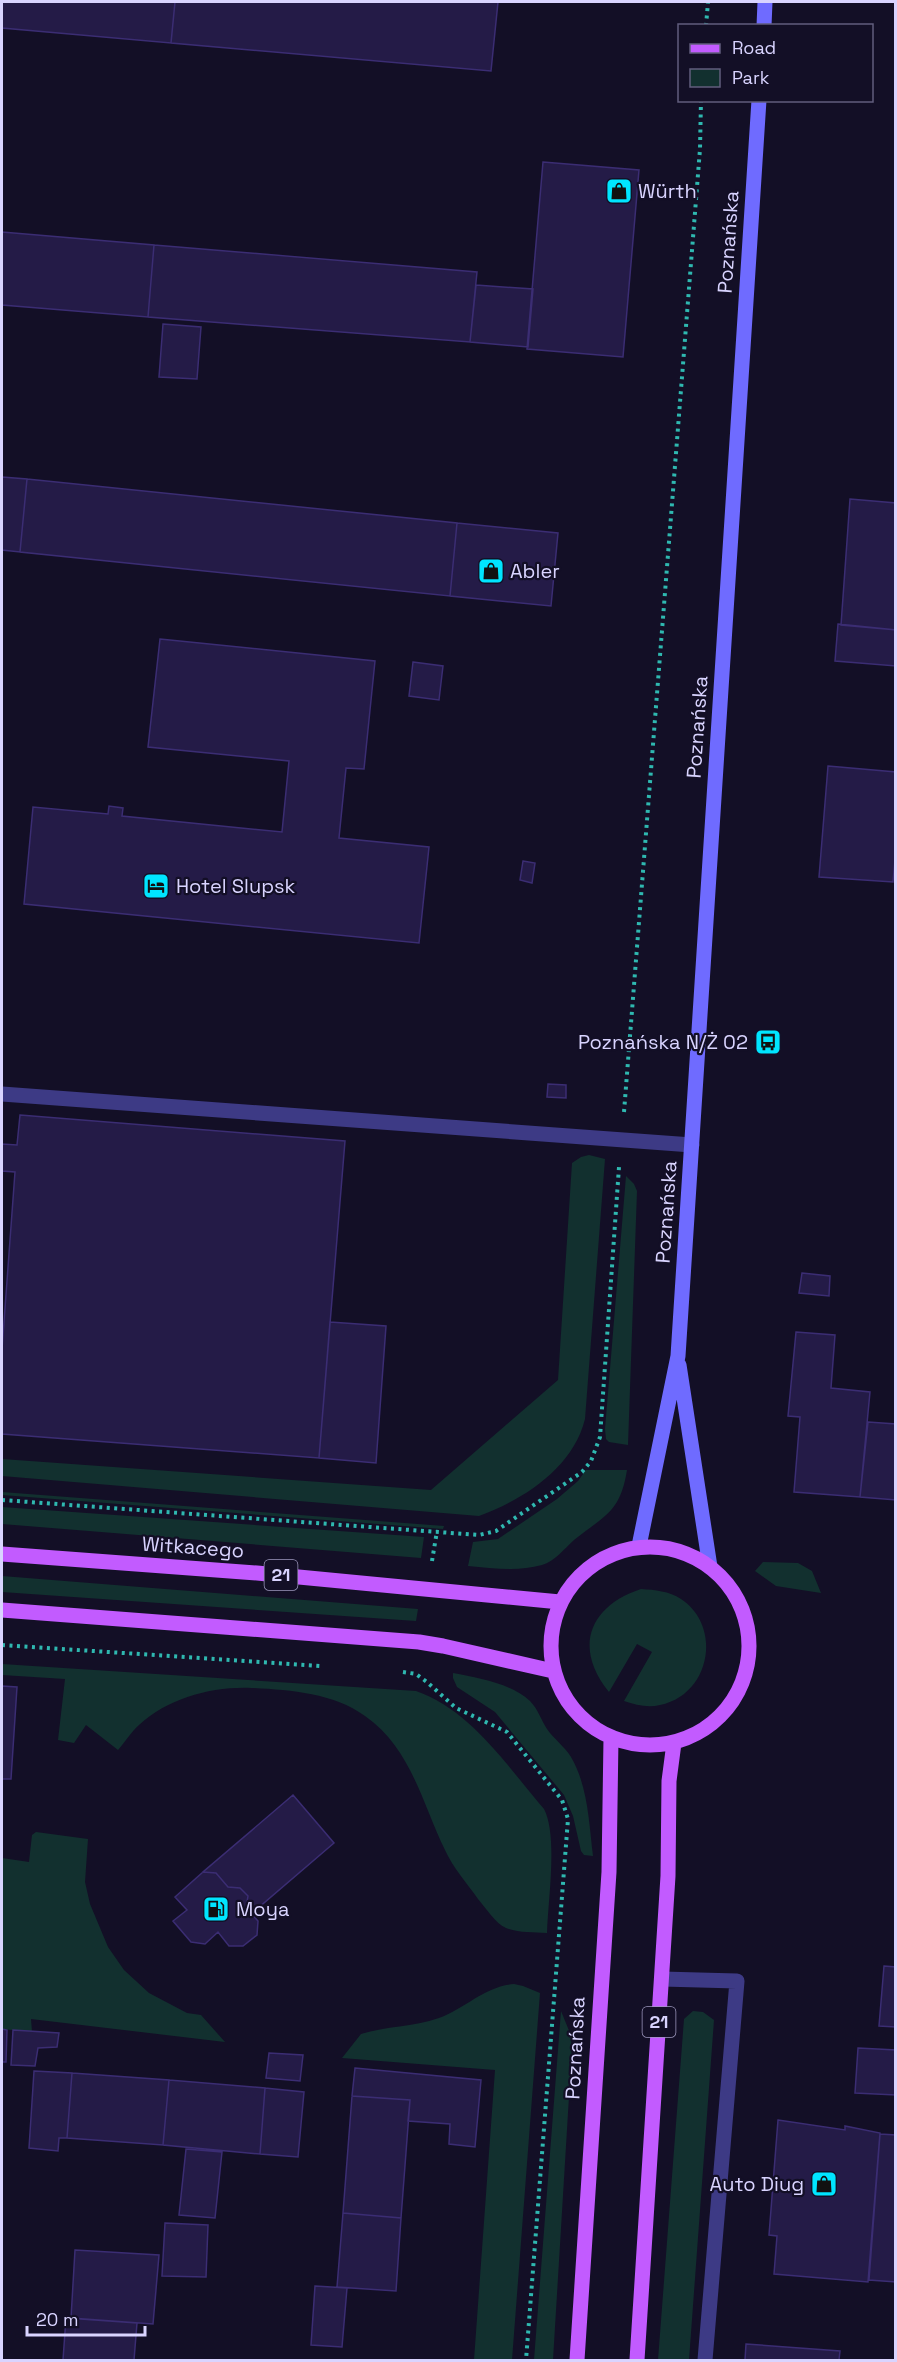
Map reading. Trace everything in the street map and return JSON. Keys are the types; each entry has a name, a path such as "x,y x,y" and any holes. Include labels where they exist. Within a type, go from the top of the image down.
{"main road":[{"path":"764,24 765,2"},
{"name":"Poznańska","path":"639,1546 678,1356 759,102"},
{"name":"Poznańska","path":"678,1356 710,1567"},
{"path":"639,1546 664,1547 688,1554 710,1567 726,1582 738,1600 746,1621 749,1651 743,1680 727,1708 703,1730 674,1743 642,1745 611,1738 585,1722 565,1699 553,1671 550,1636 560,1602 579,1575 607,1556 639,1546"},
{"name":"Witkacego","path":"2,1554 256,1573 560,1602"},
{"path":"2,1610 419,1642 553,1671"},
{"name":"Poznańska","path":"577,2361 601,1966 609,1872 611,1738"},
{"name":"21","path":"637,2361 668,1876 669,1781 674,1743"}],"lane":[{"path":"2,1094 692,1145"},
{"path":"662,1979 737,1981 705,2361"}],"path":[{"path":"706,24 708,2"},
{"path":"623,1115 700,149 701,102"},
{"path":"2,1500 479,1535 496,1531 582,1472 594,1455 600,1437 619,1169"},
{"path":"432,1561 437,1531"},
{"path":"2,1645 332,1666"},
{"path":"399,1671 416,1674 456,1708 507,1732 562,1800 568,1819 526,2361"}],"green space":[{"path":"589,1155 605,1159 585,1419 570,1453 558,1467 544,1480 512,1501 479,1516 2,1476 2,1459 431,1490 558,1380 572,1163"},
{"path":"626,1176 637,1191 628,1445 609,1442 606,1439 605,1429"},
{"path":"586,1470 627,1470 620,1496 610,1512 555,1558 542,1565 523,1568 468,1566 473,1542 498,1539 557,1499 578,1481"},
{"path":"2,1492 444,1526 443,1529 2,1495"},
{"path":"2,1507 424,1537 421,1558 2,1524"},
{"path":"763,1562 798,1563 812,1571 821,1593 776,1586 755,1571"},
{"path":"2,1576 418,1609 416,1621 2,1592"},
{"path":"641,1589 657,1590 681,1599 694,1611 702,1626 706,1642 705,1659 700,1674 690,1688 677,1699 656,1706 642,1706 624,1701 652,1652 637,1644 609,1692 598,1676 592,1660 590,1645 592,1630 599,1617 609,1606"},
{"path":"2,1664 416,1691 436,1700 454,1711 487,1741 544,1809 551,1835 547,1933 511,1930 498,1923 491,1915 448,1857 414,1777 394,1744 381,1729 353,1708 311,1694 252,1688 222,1689 192,1696 163,1708 136,1728 118,1750 86,1725 74,1743 58,1740 65,1679 2,1675"},
{"path":"453,1673 484,1679 504,1686 522,1695 533,1704 547,1729 569,1753 577,1768 587,1805 593,1856 584,1855 581,1851 573,1816 564,1795 495,1712 457,1687"},
{"path":"36,1832 88,1839 85,1882 90,1904 108,1947 124,1970 149,1993 187,2013 201,2015 225,2042 31,2019 32,2032 2,2029 2,1858 29,1862 32,1835"},
{"path":"514,1984 540,1993 512,2360 474,2360 495,2070 342,2058 361,2034 439,2018 485,1993"},
{"path":"561,2011 570,2033 572,2047 553,2360 534,2360"},
{"path":"693,2011 703,2012 714,2020 689,2360 658,2360 684,2019"}],"building":[{"path":"2,2 175,2 171,43 2,28"},
{"path":"175,2 498,2 491,71 171,43"},
{"path":"543,162 639,170 623,357 527,349"},
{"path":"2,232 154,245 148,317 2,305"},
{"path":"154,245 477,272 470,342 148,317"},
{"path":"476,285 533,289 528,347 470,342"},
{"path":"163,324 201,327 197,379 159,377"},
{"path":"2,477 27,479 20,552 2,550"},
{"path":"27,479 457,523 450,596 20,552"},
{"path":"850,499 896,503 896,630 841,625"},
{"path":"457,523 558,533 551,606 450,596"},
{"path":"838,624 896,630 896,666 835,661"},
{"path":"160,639 375,661 364,769 346,768 339,838 429,847 419,943 24,904 33,807 108,814 109,806 123,808 122,816 282,832 289,761 148,747"},
{"path":"413,662 443,666 439,700 409,696"},
{"path":"828,766 896,772 896,849 893,882 819,877"},
{"path":"523,861 535,863 532,883 520,880"},
{"path":"548,1084 566,1085 566,1098 547,1097"},
{"path":"20,1115 345,1141 319,1458 2,1434 2,1349 15,1172 2,1171 2,1144 17,1145"},
{"path":"802,1273 830,1276 829,1296 799,1293"},
{"path":"330,1322 386,1326 376,1463 319,1458"},
{"path":"796,1332 835,1335 831,1388 870,1392 860,1497 794,1492 800,1417 788,1416"},
{"path":"868,1422 896,1424 896,1500 860,1497"},
{"path":"2,1686 17,1687 11,1779 2,1779"},
{"path":"293,1795 334,1843 251,1914 246,1908 248,1896 240,1888 228,1887 216,1873 203,1872"},
{"name":"Moya","path":"203,1872 216,1873 228,1887 240,1888 248,1896 246,1908 258,1921 257,1935 243,1946 229,1946 218,1932 205,1944 191,1942 173,1921 187,1910 175,1897"},
{"path":"884,1966 896,1967 896,2027 879,2026"},
{"path":"2,2029 7,2030 6,2062 2,2062"},
{"path":"13,2030 59,2033 57,2047 38,2048 35,2066 11,2065"},
{"path":"858,2048 896,2050 896,2095 855,2093"},
{"path":"269,2053 303,2055 300,2081 266,2078"},
{"path":"355,2068 481,2080 475,2147 449,2144 450,2124 408,2121 410,2100 352,2096"},
{"path":"34,2071 72,2073 67,2138 59,2138 58,2151 29,2148"},
{"path":"72,2073 169,2080 163,2145 67,2138"},
{"path":"169,2080 265,2088 260,2154 163,2145"},
{"path":"265,2088 304,2092 298,2157 260,2154"},
{"path":"352,2096 410,2100 401,2218 343,2213"},
{"name":"Auto Diug","path":"778,2120 845,2130 845,2126 880,2133 868,2282 774,2274 777,2236 769,2235"},
{"path":"880,2134 896,2135 896,2282 869,2280"},
{"path":"186,2149 222,2152 215,2218 179,2215"},
{"path":"343,2213 401,2218 396,2291 337,2287"},
{"path":"165,2223 208,2225 206,2277 162,2276"},
{"path":"75,2250 159,2255 153,2324 71,2318"},
{"path":"315,2286 347,2288 342,2347 311,2345"},
{"path":"66,2318 137,2323 134,2360 63,2360"},
{"path":"746,2344 840,2351 839,2360 745,2360"}],"place":[{"name":"Würth","path":"619,191"},
{"name":"Abler","path":"491,571"},
{"name":"Hotel Slupsk","path":"156,886"},
{"name":"Poznańska N/Ż 02","path":"768,1042"},
{"name":"Moya","path":"216,1909"},
{"name":"Auto Diug","path":"824,2184"}]}
